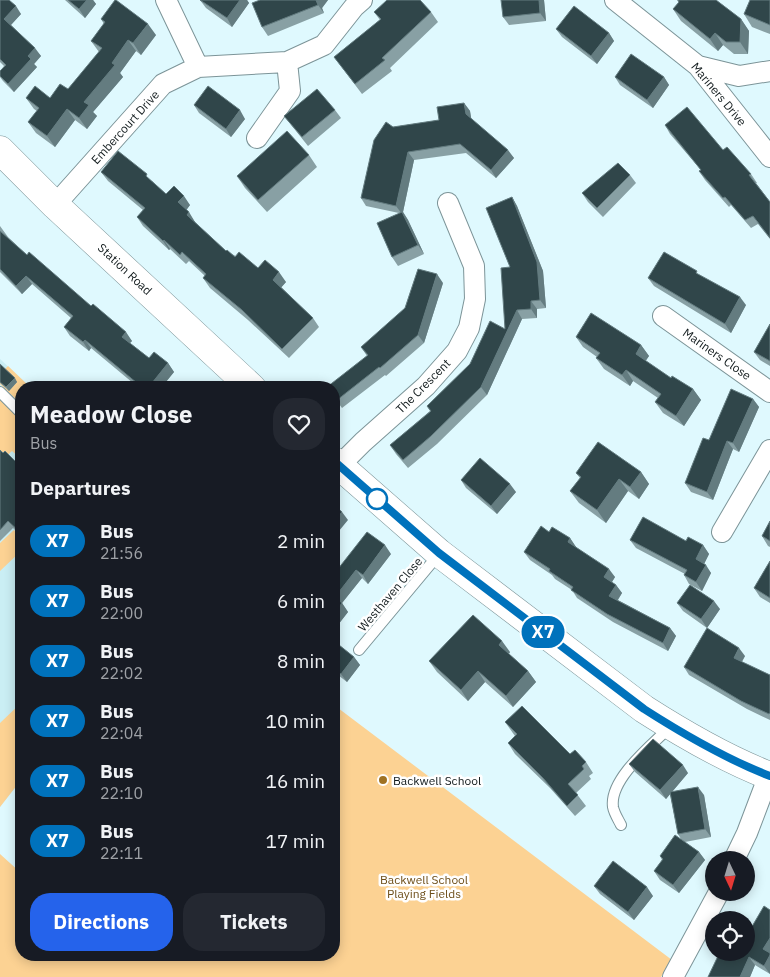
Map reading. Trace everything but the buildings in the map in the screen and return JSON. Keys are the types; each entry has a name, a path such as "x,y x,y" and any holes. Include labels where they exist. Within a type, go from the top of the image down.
{"street":[{"path":"166,0 198,67"},
{"name":"Embercourt Drive","path":"55,205 163,84 198,67 287,62 324,45 354,7 362,0"},
{"name":"Mariners Drive","path":"615,0 698,66 770,158"},
{"path":"257,138 290,91 287,62"},
{"path":"698,66 739,76 770,72"},
{"name":"Station Road","path":"0,150 55,205 244,381"},
{"name":"The Crescent","path":"340,461 426,386 457,351 469,328 475,299 474,266 448,203"},
{"name":"Mariners Close","path":"663,316 770,392"},
{"path":"722,532 770,450"},
{"path":"340,467 439,553 644,709 670,726 722,754 769,776 738,851"},
{"path":"673,977 714,901"}],"lane":[{"path":"0,392 15,407"},
{"name":"Westhaven Close","path":"359,650 439,553"},
{"path":"621,825 613,807 614,792 628,769 670,726"}],"shaded area":[{"path":"0,359 24,381 15,381 15,788 0,807"}],"green space":[{"path":"8,366 24,381 15,381 15,398 0,384 0,374"},
{"path":"0,399 15,414 15,454 12,451 0,462"},
{"path":"15,531 15,557 0,571 0,543"},
{"path":"15,709 15,788 0,807 0,723"},
{"name":"Backwell School Playing Fields","path":"340,710 672,960 661,977 0,977 0,854 15,868 15,961 340,961"}],"bus line":[{"name":"X7","path":"340,466 439,553 644,709 670,726 722,754 770,776"}],"place":[{"name":"Backwell School","path":"383,780"}]}
